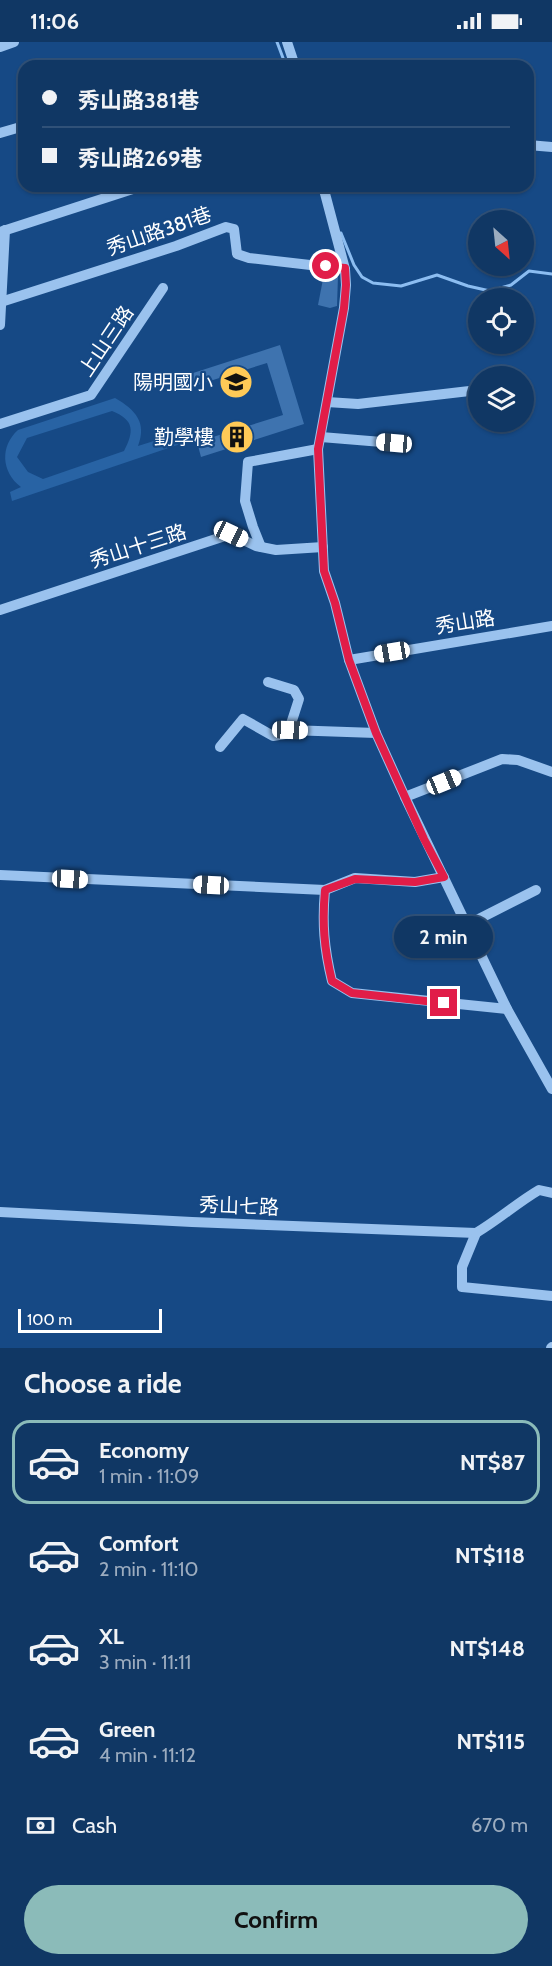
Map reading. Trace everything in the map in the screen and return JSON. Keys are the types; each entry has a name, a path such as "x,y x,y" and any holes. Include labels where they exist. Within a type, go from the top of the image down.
{"street":[{"path":"0,46 14,42"},
{"path":"287,42 293,60"},
{"path":"0,133 18,128"},
{"path":"534,146 552,147"},
{"path":"0,325 3,231 123,192"},
{"path":"325,192 345,268 346,285 344,308 318,449 324,571 335,603 349,660 376,733 507,1009 552,1089"},
{"name":"秀山路381巷","path":"1,297 176,246 226,227 234,229 237,254 249,258 345,268"},
{"name":"上山三路","path":"0,424 91,394 163,288"},
{"path":"327,402 358,404 468,391"},
{"path":"321,437 394,443"},
{"path":"261,548 245,501 248,462 318,449"},
{"name":"秀山十三路","path":"0,610 231,534 261,548 276,550 323,547"},
{"name":"秀山路","path":"349,660 552,626"},
{"path":"220,747 243,719 273,736 285,734 290,730 299,699 294,690 268,682"},
{"path":"290,730 376,733"},
{"path":"405,797 502,759 518,760 552,772"},
{"path":"0,875 325,890 355,879 415,882 444,877"},
{"path":"325,890 322,920 325,952 332,981 352,993 507,1009"},
{"path":"467,925 536,890"},
{"path":"552,1193 539,1190 476,1233 462,1268 462,1287 552,1296"},
{"name":"秀山七路","path":"0,1212 476,1233"}],"shaded area":[{"path":"115,398 129,407 138,418 141,430 138,446 195,428 198,438 12,501 10,492 21,487 10,474 5,459 8,444 18,430","holes":["112,411 129,423 131,432 124,451 43,479 28,472 17,457 27,438"]}],"building":[{"path":"324,274 338,276 337,306 330,308 318,305"},
{"path":"280,345 304,424 201,457 197,442 283,415 267,363 194,386 190,374"}],"waterway":[{"path":"277,42 284,60"},
{"path":"341,233 354,265 362,277 373,283 401,286 437,275 490,291 511,285 529,271 552,274"}],"place":[{"name":"陽明國小","path":"236,382"},
{"name":"勤學樓","path":"237,437"}],"route":[{"path":"326,266 345,268 346,285 344,308 318,449 324,571 335,603 349,660 376,733 424,839 444,877 415,882 355,879 325,890 322,920 325,952 332,981 352,993 444,1003"}]}
